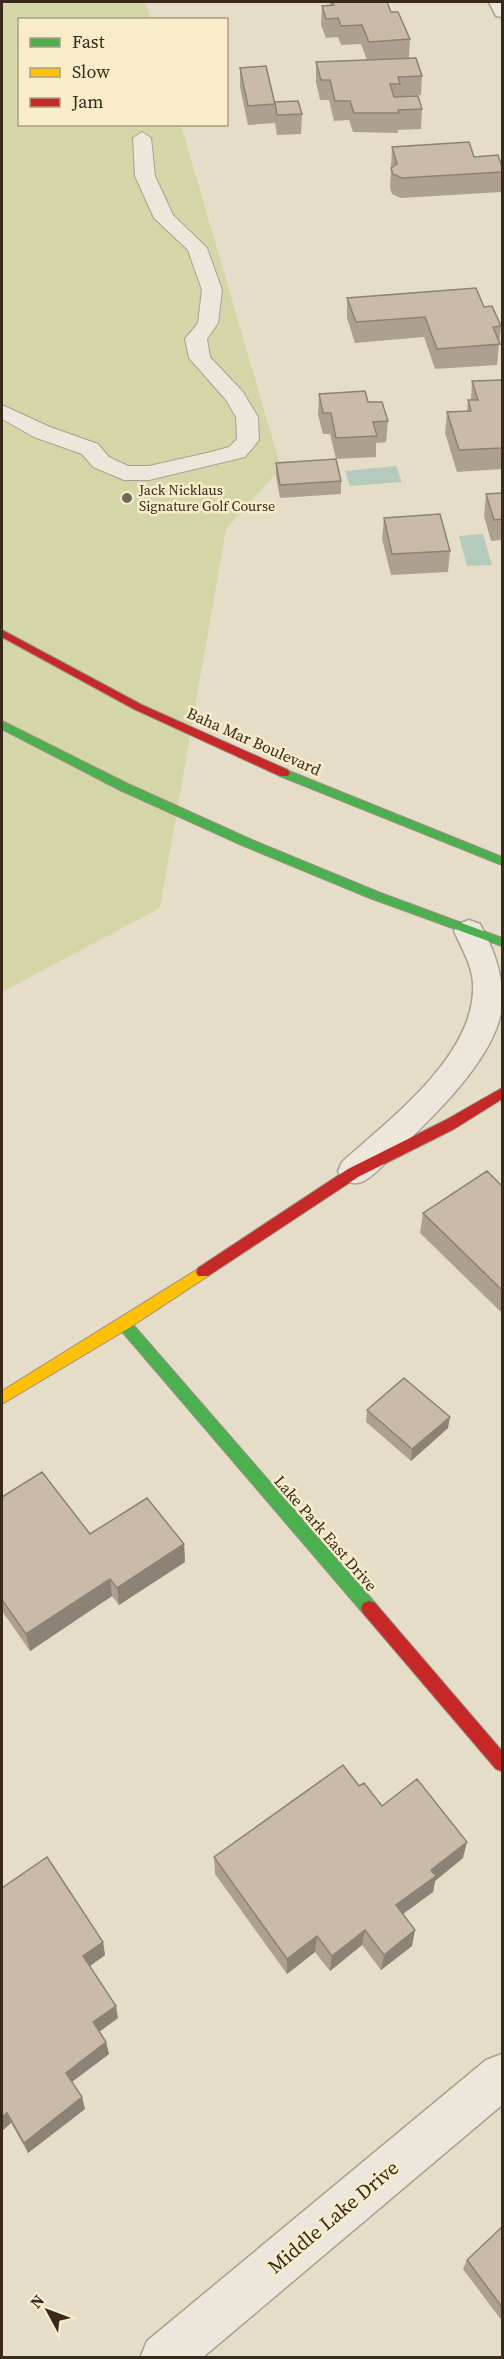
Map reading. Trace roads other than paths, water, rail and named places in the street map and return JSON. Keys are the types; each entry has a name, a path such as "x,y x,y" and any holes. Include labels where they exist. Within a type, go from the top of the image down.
{"main road":[{"name":"Baha Mar Boulevard","path":"2,633 136,706 247,757 385,816 502,861"},
{"path":"2,725 58,756 188,819 272,856 502,942"},
{"path":"2,1398 124,1324 352,1173 449,1125 502,1093"},
{"name":"Lake Park East Drive","path":"124,1324 502,1763"}],"street":[{"path":"498,2 502,12"},
{"path":"352,1173 445,1081 476,1042 487,1012 489,984 482,958 469,931"},
{"name":"Middle Lake Drive","path":"164,2358 502,2076"}],"lane":[{"path":"2,411 42,432 90,449 101,462 124,473 149,473 216,458 237,452 248,440 247,417 235,397 200,358 196,339 208,323 212,290 197,248 164,218 145,176 142,138"}],"place":[{"name":"Jack Nicklaus Signature Golf Course","path":"127,498"}]}
